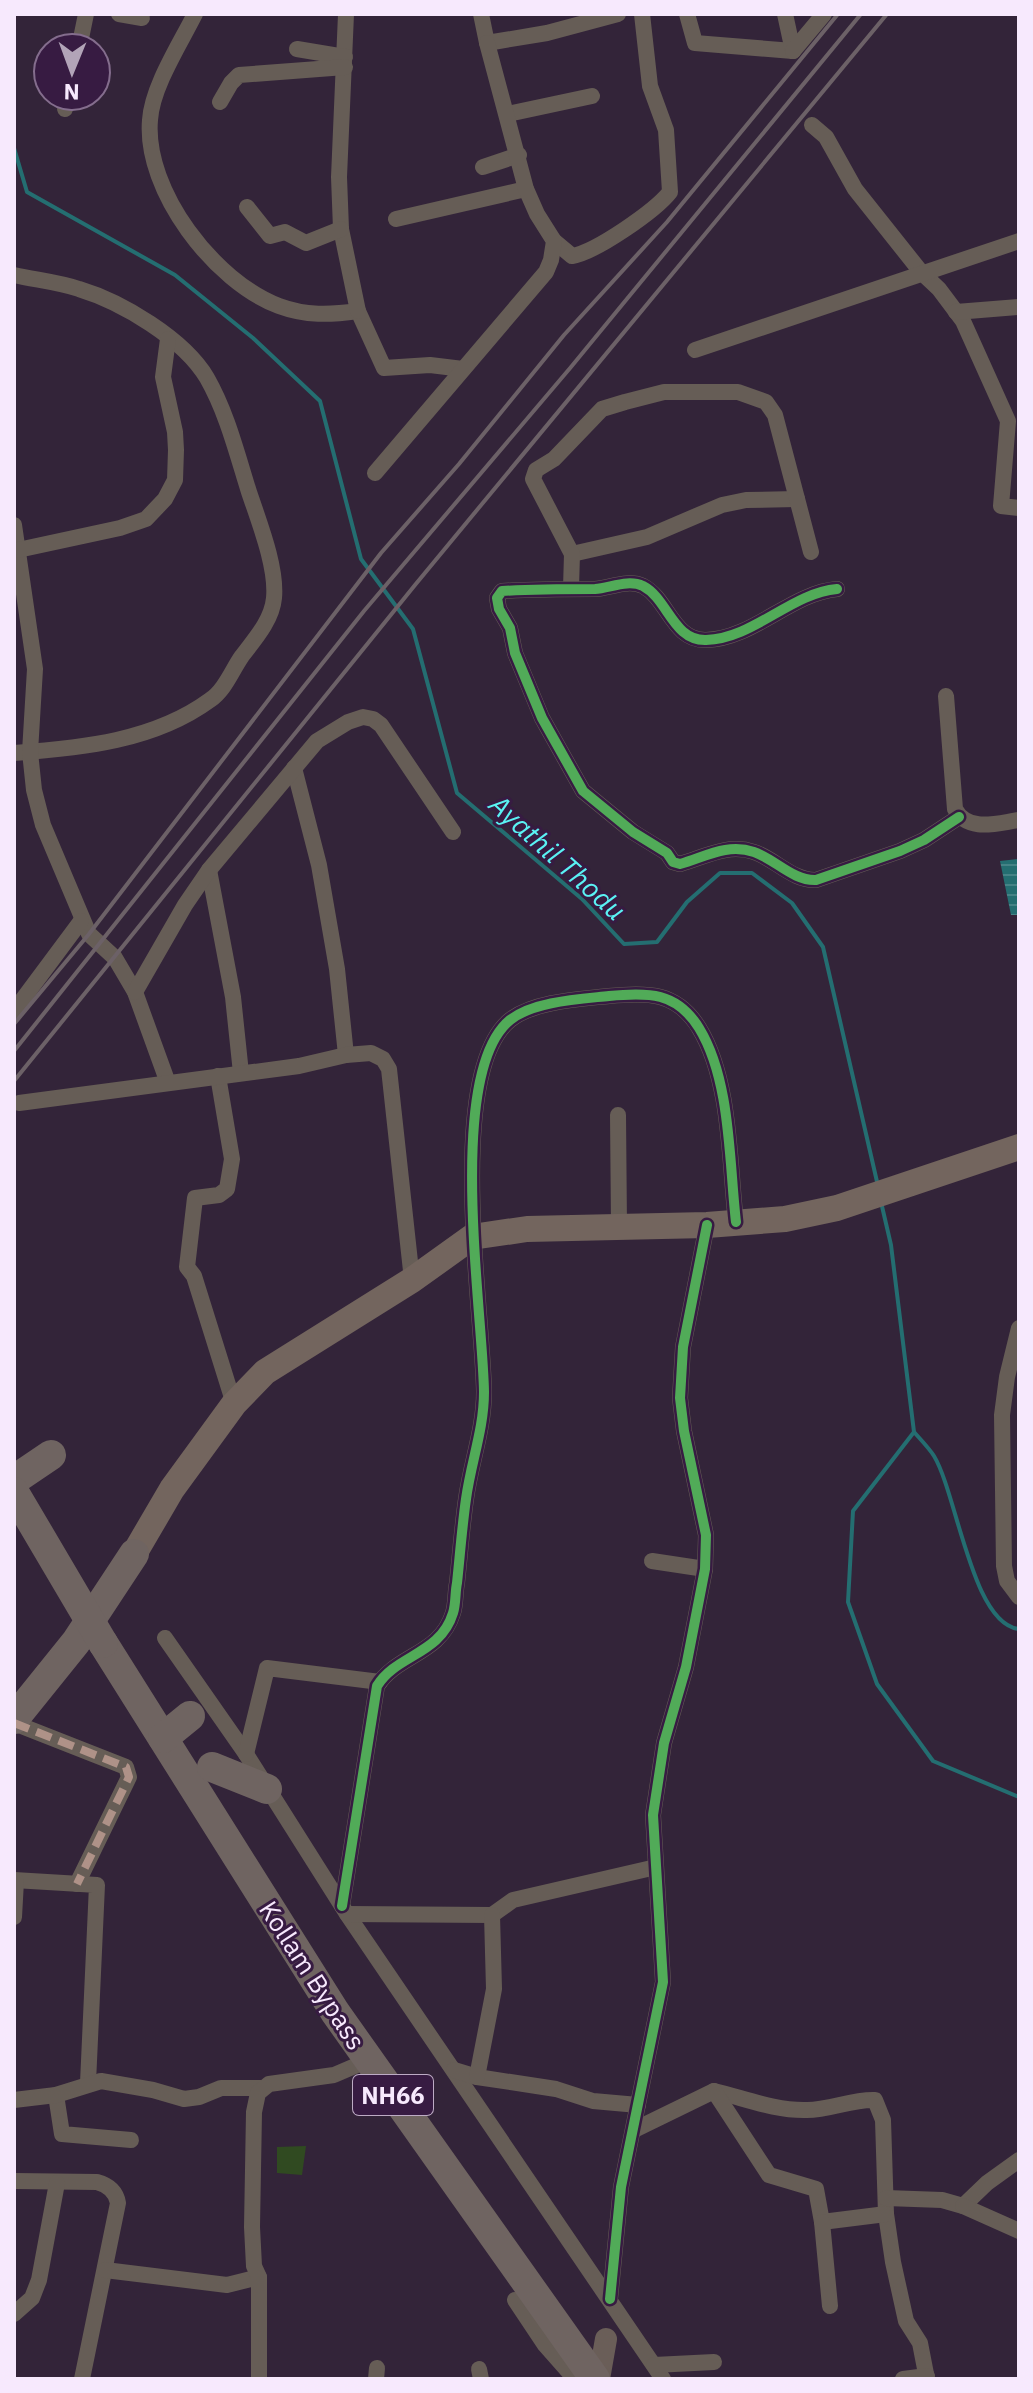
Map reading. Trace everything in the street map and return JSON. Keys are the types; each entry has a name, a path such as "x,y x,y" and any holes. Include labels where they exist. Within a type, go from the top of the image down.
{"highway":[{"path":"14,1480 51,1455"},
{"name":"NH66","path":"14,1492 163,1738"},
{"path":"14,1721 76,1642 134,1554"},
{"path":"163,1738 190,1716"},
{"name":"Kollam Bypass","path":"163,1738 335,2012 597,2379"},
{"path":"212,1767 267,1789"}],"main road":[{"path":"134,1554 172,1489 234,1404 265,1372 412,1280 472,1237 527,1229 707,1225 785,1219 837,1208 1019,1147"},
{"path":"597,2379 606,2339"}],"street":[{"path":"119,14 142,18"},
{"path":"195,14 152,104 151,143 166,195 206,252 232,278 277,305 302,312 326,316 358,311"},
{"path":"346,14 339,177 341,229 358,311 384,368 430,365 463,369"},
{"path":"481,14 526,189 554,241 572,256 630,226 663,202 670,192 666,130 650,86 642,14"},
{"path":"487,43 547,33 618,14"},
{"path":"687,14 695,43 793,51"},
{"path":"785,14 793,51"},
{"path":"793,51 824,14"},
{"path":"297,49 345,62"},
{"path":"220,102 239,75 345,62"},
{"path":"508,114 592,96"},
{"path":"812,125 826,137 855,189 956,312 1008,421 1001,506 1019,508"},
{"path":"483,167 519,155"},
{"path":"396,219 526,189"},
{"path":"247,207 270,236 285,232 306,243 341,229"},
{"path":"375,473 546,272 554,241"},
{"path":"695,350 1019,241"},
{"path":"14,275 81,289 133,313 192,358 206,378 230,431 263,533 274,598 269,617 212,699 157,730 118,741 22,753"},
{"path":"956,312 1019,307"},
{"path":"18,550 120,528 146,519 165,499 175,480 176,450 163,377 168,339"},
{"path":"571,588 572,554 533,479 536,470 554,459 602,409 664,392 738,392 766,402 775,415 811,552"},
{"path":"572,554 647,537 722,505 746,500 797,499"},
{"path":"14,525 35,669 22,753 43,825 81,921 89,934 115,958 135,992 168,1083"},
{"path":"837,589 822,590 718,639 702,640 685,634 651,591 639,584 598,589 502,591 497,598 499,609 510,628 515,653 542,718 583,791 633,832 667,853 673,862 680,864 712,851 752,851 805,881 816,880 900,851 924,840 959,817"},
{"path":"946,696 955,809 959,817 973,825 1019,820"},
{"path":"135,992 209,870 317,741 336,728 363,717 381,725 453,832"},
{"path":"294,768 319,865 337,969 346,1055"},
{"path":"209,870 233,997 241,1073"},
{"path":"14,1011 81,921"},
{"path":"344,1910 370,1722 380,1682 384,1675 421,1654 441,1636 453,1613 466,1495 482,1423 484,1392 472,1237 475,1109 481,1074 494,1043 510,1020 541,1005 638,993 670,999 689,1013 709,1048 726,1111 736,1222"},
{"path":"19,1103 299,1066 346,1055 371,1053 383,1059 389,1069 412,1280"},
{"path":"218,1076 232,1159 227,1189 219,1195 195,1198 187,1267 194,1276 234,1404"},
{"path":"618,1115 619,1226"},
{"path":"610,2299 621,2187 663,1982 653,1815 664,1743 686,1667 705,1569 706,1535 680,1398 683,1347 707,1225"},
{"path":"1019,1328 1002,1415 1004,1566 1007,1581 1019,1597"},
{"path":"652,1561 705,1569"},
{"path":"165,1638 246,1754 344,1910 658,2372 714,2362"},
{"path":"246,1754 267,1668 380,1682"},
{"path":"14,1721 126,1767 129,1777 77,1884"},
{"path":"344,1910 492,1915 513,1900 656,1867"},
{"path":"14,1917 15,1880 97,1885 88,2083"},
{"path":"477,2077 494,1989 492,1915"},
{"path":"14,2100 56,2095 88,2083 117,2082 184,2099 221,2088 262,2088 283,2081 334,2075 369,2060"},
{"path":"454,2070 477,2077 556,2089 593,2101 638,2105"},
{"path":"259,2379 259,2277 254,2266 252,2201 254,2112 262,2088"},
{"path":"634,2130 714,2091 774,2108 795,2110 824,2109 875,2100 883,2120 886,2206 893,2262 906,2321 920,2343 927,2378 903,2379"},
{"path":"714,2091 769,2175 816,2189 830,2306"},
{"path":"56,2095 62,2134 131,2140"},
{"path":"963,2206 987,2183 1019,2160"},
{"path":"14,2181 105,2184 117,2197 82,2379"},
{"path":"14,2314 32,2298 39,2280 57,2183"},
{"path":"822,2222 886,2206 942,2200 1019,2231"},
{"path":"105,2270 227,2285 259,2277"},
{"path":"515,2300 545,2345 575,2379"}],"shaded area":[{"path":"1019,859 1019,915 1011,915 1000,861"},
{"path":"306,2146 302,2175 277,2173 277,2147"}],"waterway":[{"name":"Ayathil Thodu","path":"14,148 27,192 175,275 253,338 320,401 361,559 413,629 457,793 582,899 624,944 657,942 687,902 720,873 752,873 792,903 823,947 878,1186"},
{"name":"Ayathil Thodu","path":"881,1202 891,1245 914,1432 853,1511 848,1602 877,1684 933,1761 1019,1797"},
{"path":"914,1432 932,1453 942,1474 968,1555 989,1605 1003,1622 1019,1629"}],"railway":[{"path":"14,1024 89,934 381,553 459,464 564,335 667,222 838,14"},
{"path":"14,1051 364,611 571,367 861,14"},
{"path":"14,1081 415,585 887,14"}],"marked path":[{"path":"14,1723 126,1767 129,1777 77,1884"}],"cycle path":[{"path":"837,589 804,599 740,632 706,640 686,634 652,592 637,584 595,589 502,591 497,598 499,609 510,628 515,653 542,718 583,791 633,832 667,853 673,862 680,864 716,852 744,850 762,855 800,877 816,880 900,851 924,840 959,817"},
{"path":"342,1906 377,1686 395,1667 438,1638 447,1627 454,1609 466,1499 482,1419 484,1392 472,1196 473,1140 478,1089 490,1048 510,1020 544,1005 623,995 660,997 681,1007 699,1028 717,1072 727,1122 736,1222"},
{"path":"610,2299 621,2187 663,1982 653,1815 664,1743 686,1667 705,1569 706,1535 680,1398 683,1347 707,1225"}]}
